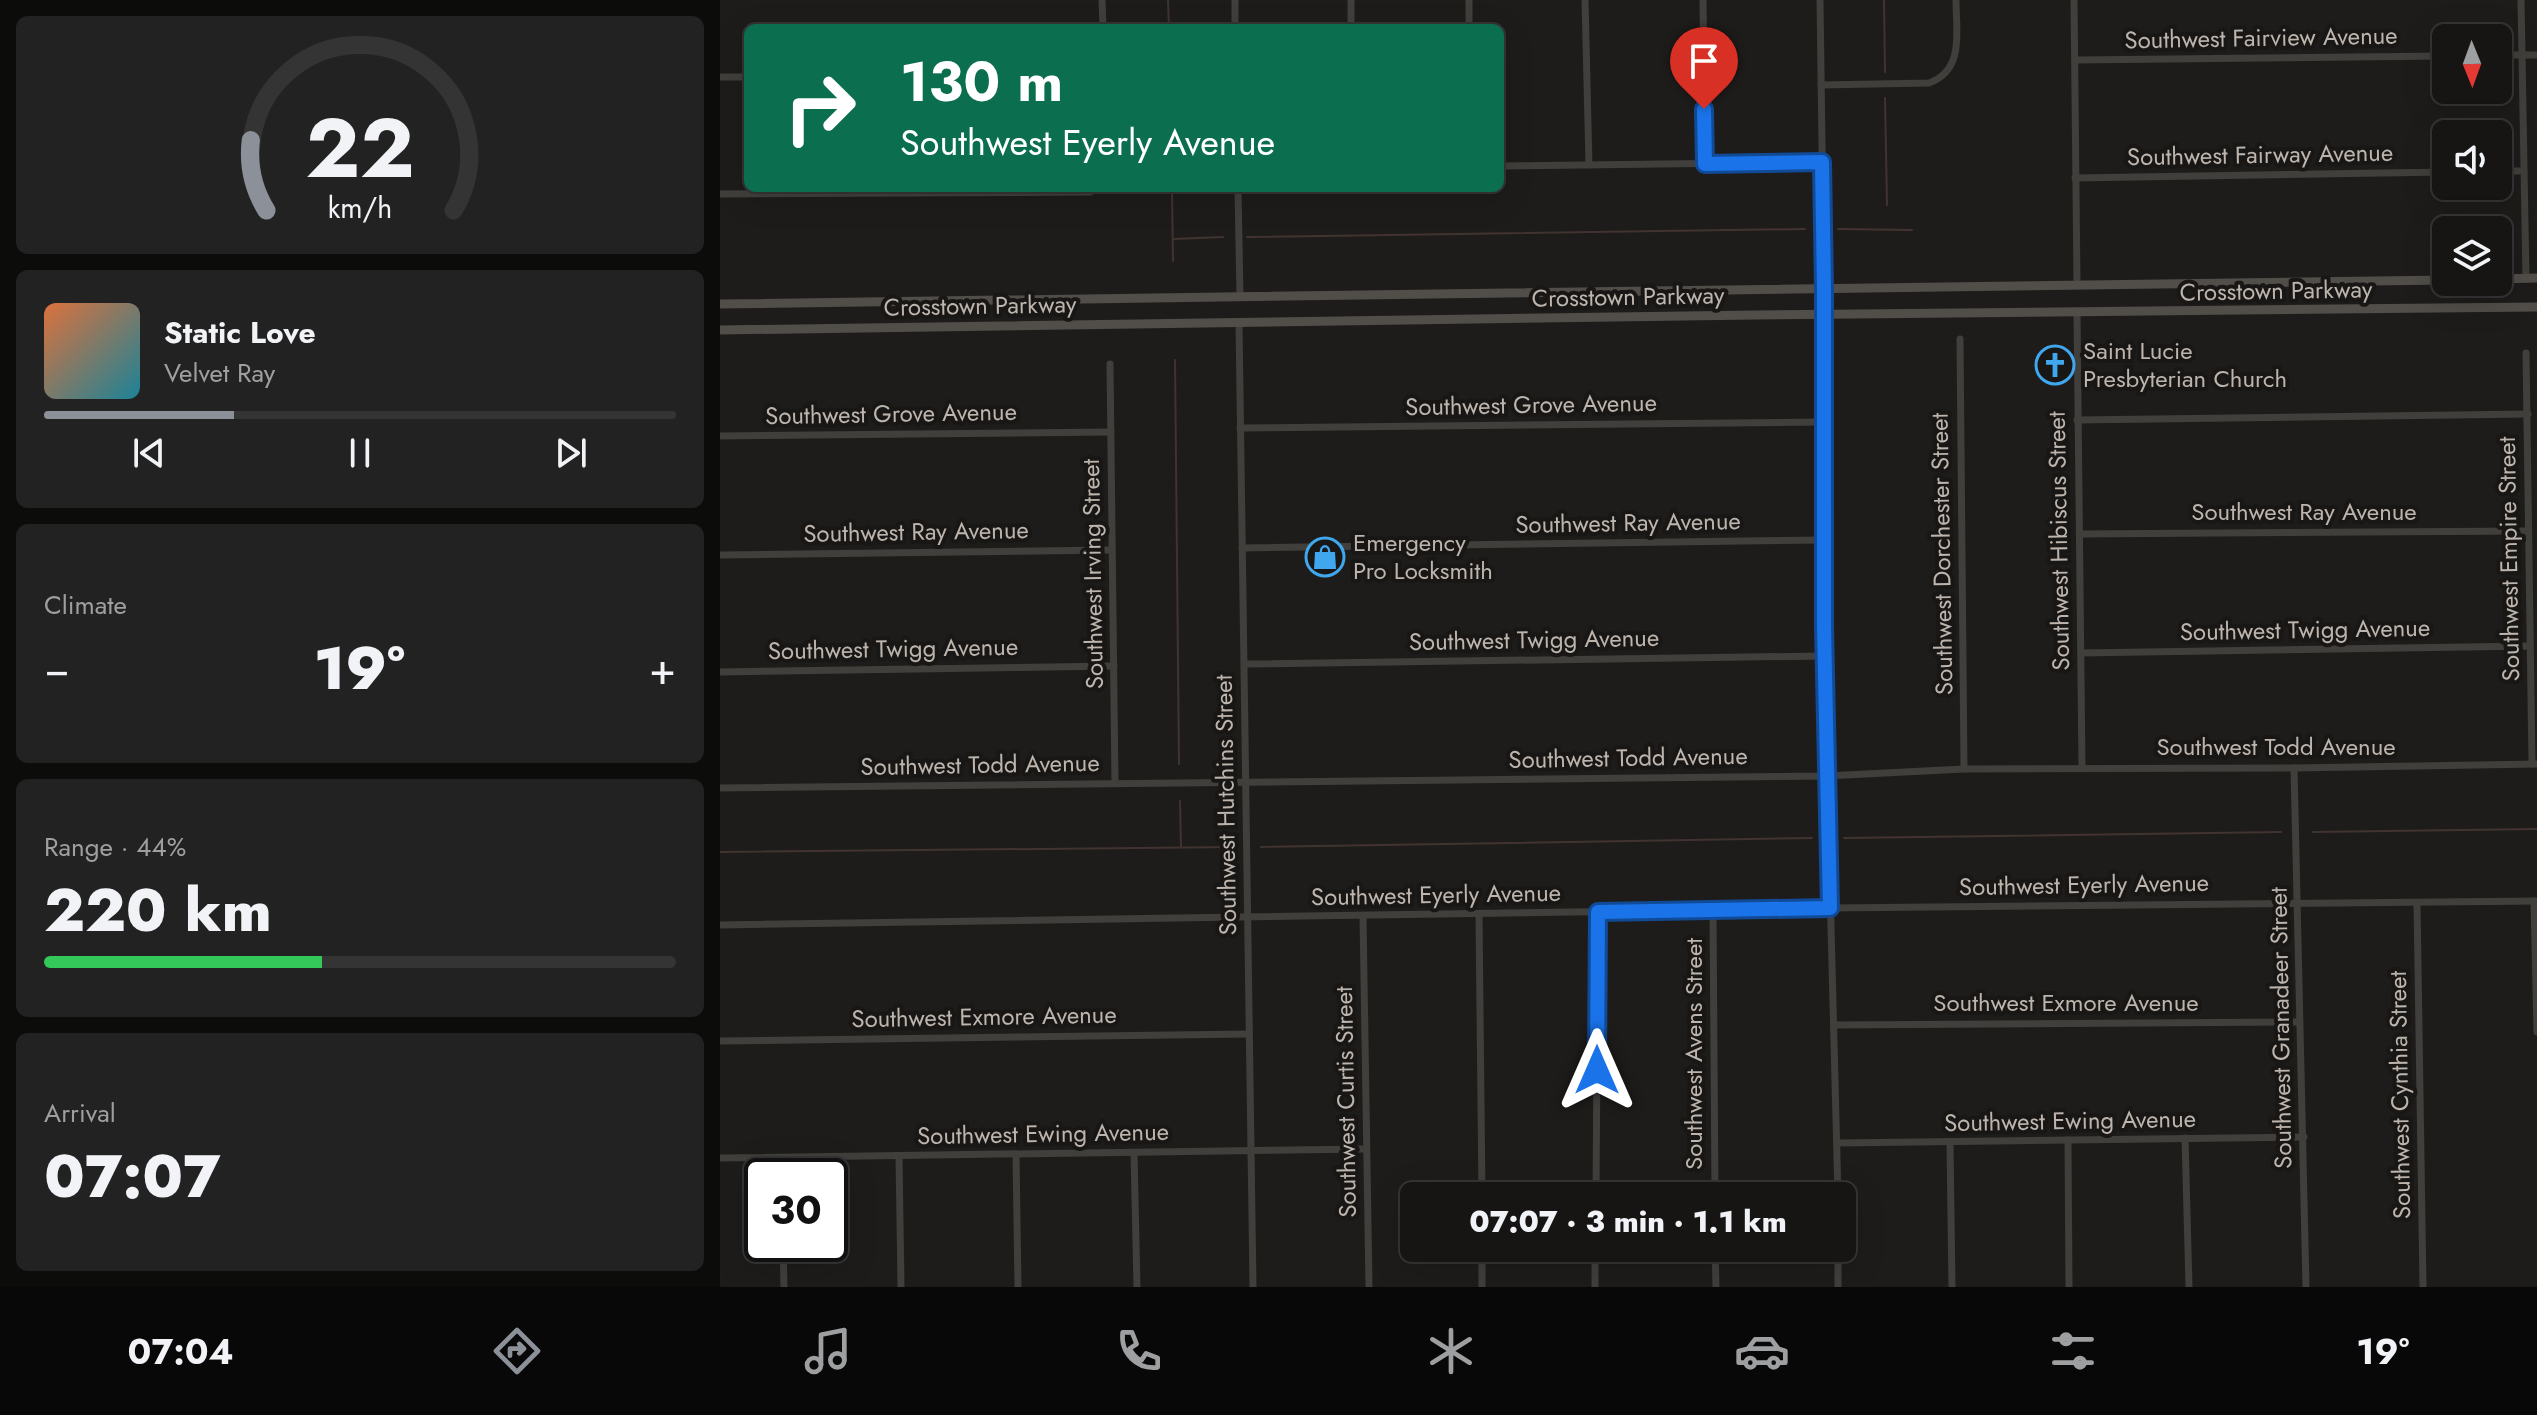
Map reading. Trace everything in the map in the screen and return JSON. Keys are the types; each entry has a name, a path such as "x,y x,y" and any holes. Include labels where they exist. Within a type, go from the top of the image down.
{"main road":[{"name":"Crosstown Parkway","path":"720,304 2432,280"},
{"name":"Crosstown Parkway","path":"720,330 2537,307"}],"street":[{"path":"1102,0 1103,24"},
{"path":"1235,0 1235,24"},
{"path":"1351,0 1351,24"},
{"path":"1469,0 1469,24"},
{"path":"1585,0 1589,165"},
{"path":"1703,0 1705,164"},
{"path":"1820,0 1824,656 1838,1182"},
{"path":"1821,85 1929,83 1939,79 1955,61 1956,0"},
{"path":"2074,0 2077,284"},
{"path":"2521,0 2523,171 2532,279"},
{"path":"2512,55 2537,55"},
{"name":"Southwest Fairview Avenue","path":"2076,60 2432,56"},
{"path":"720,77 744,77"},
{"path":"1504,166 1822,162"},
{"path":"2512,171 2523,171"},
{"name":"Southwest Fairway Avenue","path":"2075,178 2432,172"},
{"path":"720,194 1090,192"},
{"path":"1238,192 1240,297"},
{"name":"Southwest Hibiscus Street","path":"2077,313 2082,768"},
{"name":"Southwest Hutchins Street","path":"1239,323 1253,1287"},
{"name":"Southwest Dorchester Street","path":"1960,339 1964,769"},
{"name":"Southwest Empire Street","path":"2526,353 2534,764"},
{"name":"Southwest Irving Street","path":"1110,364 1115,783"},
{"path":"2077,420 2528,414"},
{"name":"Southwest Grove Avenue","path":"1240,428 1823,422"},
{"name":"Southwest Grove Avenue","path":"720,436 1111,432"},
{"name":"Southwest Ray Avenue","path":"2080,534 2528,531"},
{"name":"Southwest Ray Avenue","path":"1242,548 1823,540"},
{"name":"Southwest Ray Avenue","path":"720,555 1112,550"},
{"name":"Southwest Twigg Avenue","path":"2081,653 2530,646"},
{"name":"Southwest Twigg Avenue","path":"1245,664 1824,656"},
{"name":"Southwest Twigg Avenue","path":"720,672 1114,666"},
{"name":"Southwest Todd Avenue","path":"720,788 1826,776 1964,769 2534,764"},
{"name":"Southwest Granadeer Street","path":"2294,768 2306,1287"},
{"path":"2535,901 2537,1032"},
{"name":"Southwest Eyerly Avenue","path":"720,925 2535,901"},
{"name":"Southwest Cynthia Street","path":"2417,903 2423,1287"},
{"name":"Southwest Avens Street","path":"1713,911 1715,1182"},
{"path":"1596,1182 1598,912"},
{"path":"1479,915 1482,1182"},
{"name":"Southwest Curtis Street","path":"1363,916 1369,1287"},
{"name":"Southwest Exmore Avenue","path":"1834,1025 2299,1022"},
{"name":"Southwest Exmore Avenue","path":"720,1041 1249,1034"},
{"name":"Southwest Ewing Avenue","path":"1837,1143 2304,1137"},
{"path":"2185,1138 2189,1287"},
{"path":"2068,1140 2069,1287"},
{"path":"1950,1143 1952,1287"},
{"name":"Southwest Ewing Avenue","path":"782,1158 1366,1149"},
{"path":"1134,1153 1137,1287"},
{"path":"1016,1154 1018,1287"},
{"path":"899,1156 901,1287"},
{"name":"Southwest Ewing Avenue","path":"720,1158 744,1158"},
{"path":"783,1262 784,1287"},
{"path":"1482,1262 1482,1287"},
{"path":"1595,1262 1595,1287"},
{"path":"1715,1262 1716,1287"},
{"path":"1838,1262 1838,1287"}],"waterway":[{"path":"1168,0 1169,24"},
{"path":"1884,0 1885,72"},
{"path":"1885,98 1887,205"},
{"path":"1172,192 1173,261"},
{"path":"1247,237 1805,229"},
{"path":"1838,229 1912,230"},
{"path":"1173,239 1223,237"},
{"path":"1175,360 1179,764"},
{"path":"1180,801 1181,847"},
{"path":"2313,832 2537,829"},
{"path":"1844,838 2281,832"},
{"path":"1261,847 1812,838"},
{"path":"720,852 1235,847"}],"place":[{"name":"Saint Lucie Presbyterian Church","path":"2055,365"},
{"name":"Emergency Pro Locksmith","path":"1325,557"}],"route":[{"path":"1597,1070 1598,912 1830,908 1824,627 1822,162 1705,164 1704,109"}]}
